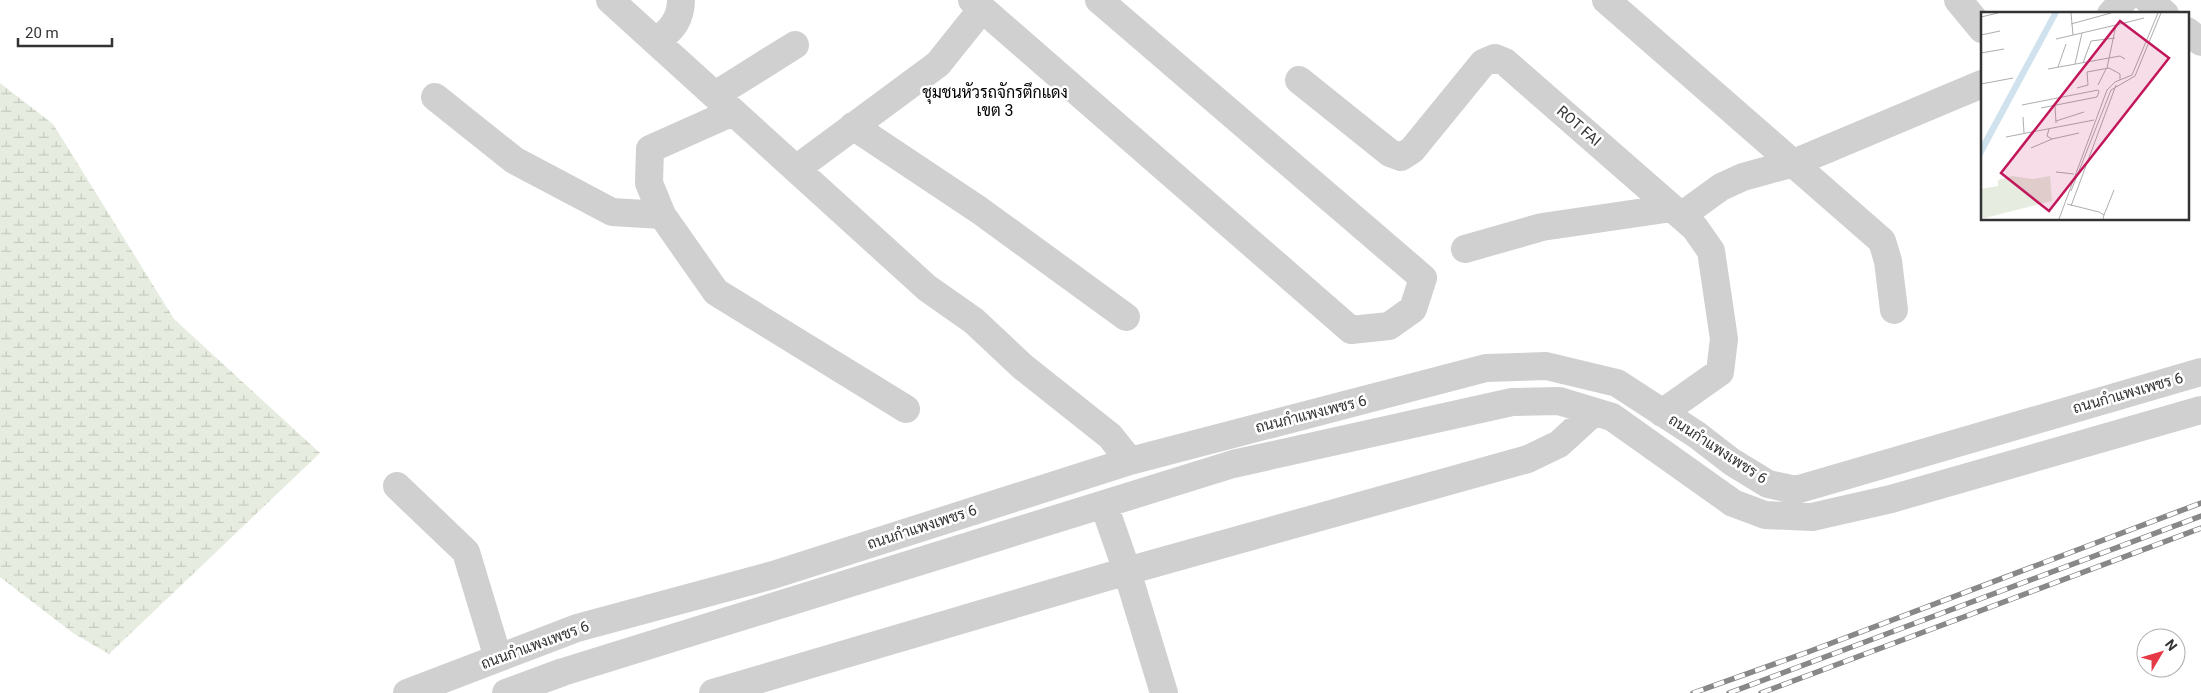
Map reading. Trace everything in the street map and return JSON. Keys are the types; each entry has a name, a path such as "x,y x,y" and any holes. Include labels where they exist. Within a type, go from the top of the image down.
{"street":[{"path":"610,0 927,288 974,321 1023,367 1110,436 1130,461"},
{"path":"654,41 666,35 681,13 681,0"},
{"path":"796,168 938,64 977,4 1350,330 1389,326 1413,308 1423,278 1099,0"},
{"path":"1606,0 1882,241 1888,260 1894,310"},
{"path":"1958,0 1981,28"},
{"path":"2113,12 2124,0"},
{"path":"2148,0 2163,12"},
{"path":"2188,33 2201,42"},
{"path":"795,45 724,103 650,149 649,183 662,215 716,292 906,409"},
{"name":"ROT FAI","path":"1299,80 1390,153 1401,157 1412,150 1483,63 1495,58 1505,62 1695,228 1711,251 1724,339 1720,372 1662,413"},
{"path":"1465,249 1542,227 1676,212 1743,177 1794,163 1981,84"},
{"path":"435,97 514,160 612,212 662,215"},
{"path":"853,126 979,210 1126,316"},
{"name":"ถนนกำแพงเพชร 6","path":"407,693 577,628 773,575 1130,461 1486,368 1546,366 1617,383 1697,435 1732,462 1768,484 1796,490 2201,372"},
{"name":"ถนนกำแพงเพชร 6","path":"509,692 573,669 1233,464 1512,402 1558,400 1612,417 1733,503 1766,515 1812,517 1891,499 2201,410"},
{"path":"714,693 1127,571 1528,459 1559,444 1594,412"},
{"path":"397,486 466,552 498,658"},
{"path":"1104,505 1127,571 1164,693"}],"green space":[{"path":"0,83 53,124 174,319 320,453 109,654 73,633 0,577"}],"railway":[{"path":"1693,693 1808,652 2201,503"},
{"path":"1729,693 2201,516"},
{"path":"1761,693 2201,528"}],"district":[{"name":"ชุมชนหัวรถจักรตึกแดง เขต 3","path":"995,101"}]}
